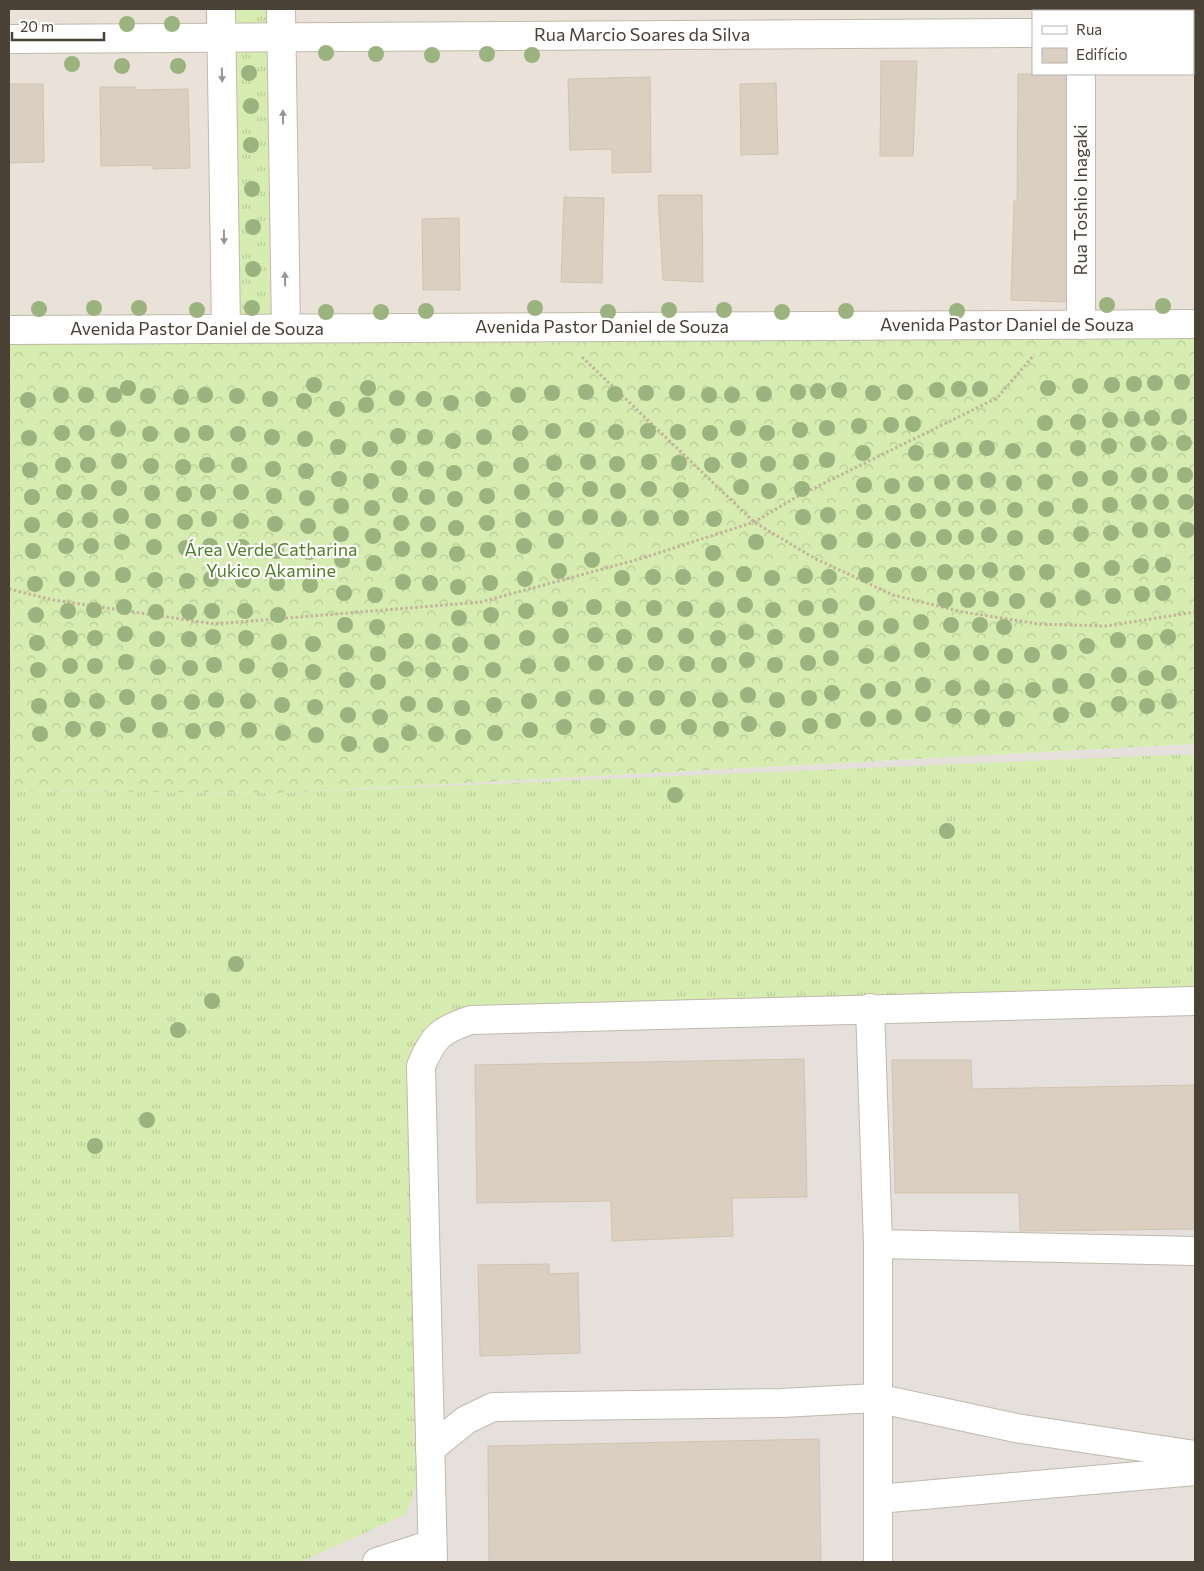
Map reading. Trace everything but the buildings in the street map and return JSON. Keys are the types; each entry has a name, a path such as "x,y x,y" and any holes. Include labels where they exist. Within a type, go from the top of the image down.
{"street":[{"path":"221,9 226,328"},
{"path":"281,9 286,328"},
{"name":"Rua Marcio Soares da Silva","path":"9,38 1032,33"},
{"name":"Rua Toshio Inagaki","path":"1070,325 1081,75"},
{"name":"Avenida Pastor Daniel de Souza","path":"9,330 1195,324"},
{"path":"377,1562 432,1553 421,1066 431,1042 451,1026 471,1020 870,1008 1195,1001"},
{"path":"870,1008 878,1244 876,1398 878,1562"},
{"path":"878,1244 1195,1251"},
{"path":"430,1448 466,1420 493,1407 782,1403 876,1398 1016,1428 1195,1455"},
{"path":"878,1499 1195,1471"}],"path":[{"path":"9,589 53,600 215,624 481,602 642,558 754,522 800,495 997,398 1070,325"},
{"path":"551,327 754,522 814,558 893,595 963,612 1039,624 1106,626 1195,612"}],"shaded area":[{"path":"9,9 1195,9 1195,738 9,767"},
{"path":"1195,744 1195,1562 9,1562 279,793"}],"green space":[{"path":"221,9 281,9 286,328 226,328"},
{"name":"Área Verde Catharina Yukico Akamine","path":"1195,324 1195,744 279,793 9,791 9,330"},
{"path":"1195,754 1195,1001 471,1020 431,1042 430,1449 406,1514 301,1562 9,1562 9,791 279,793"}]}
